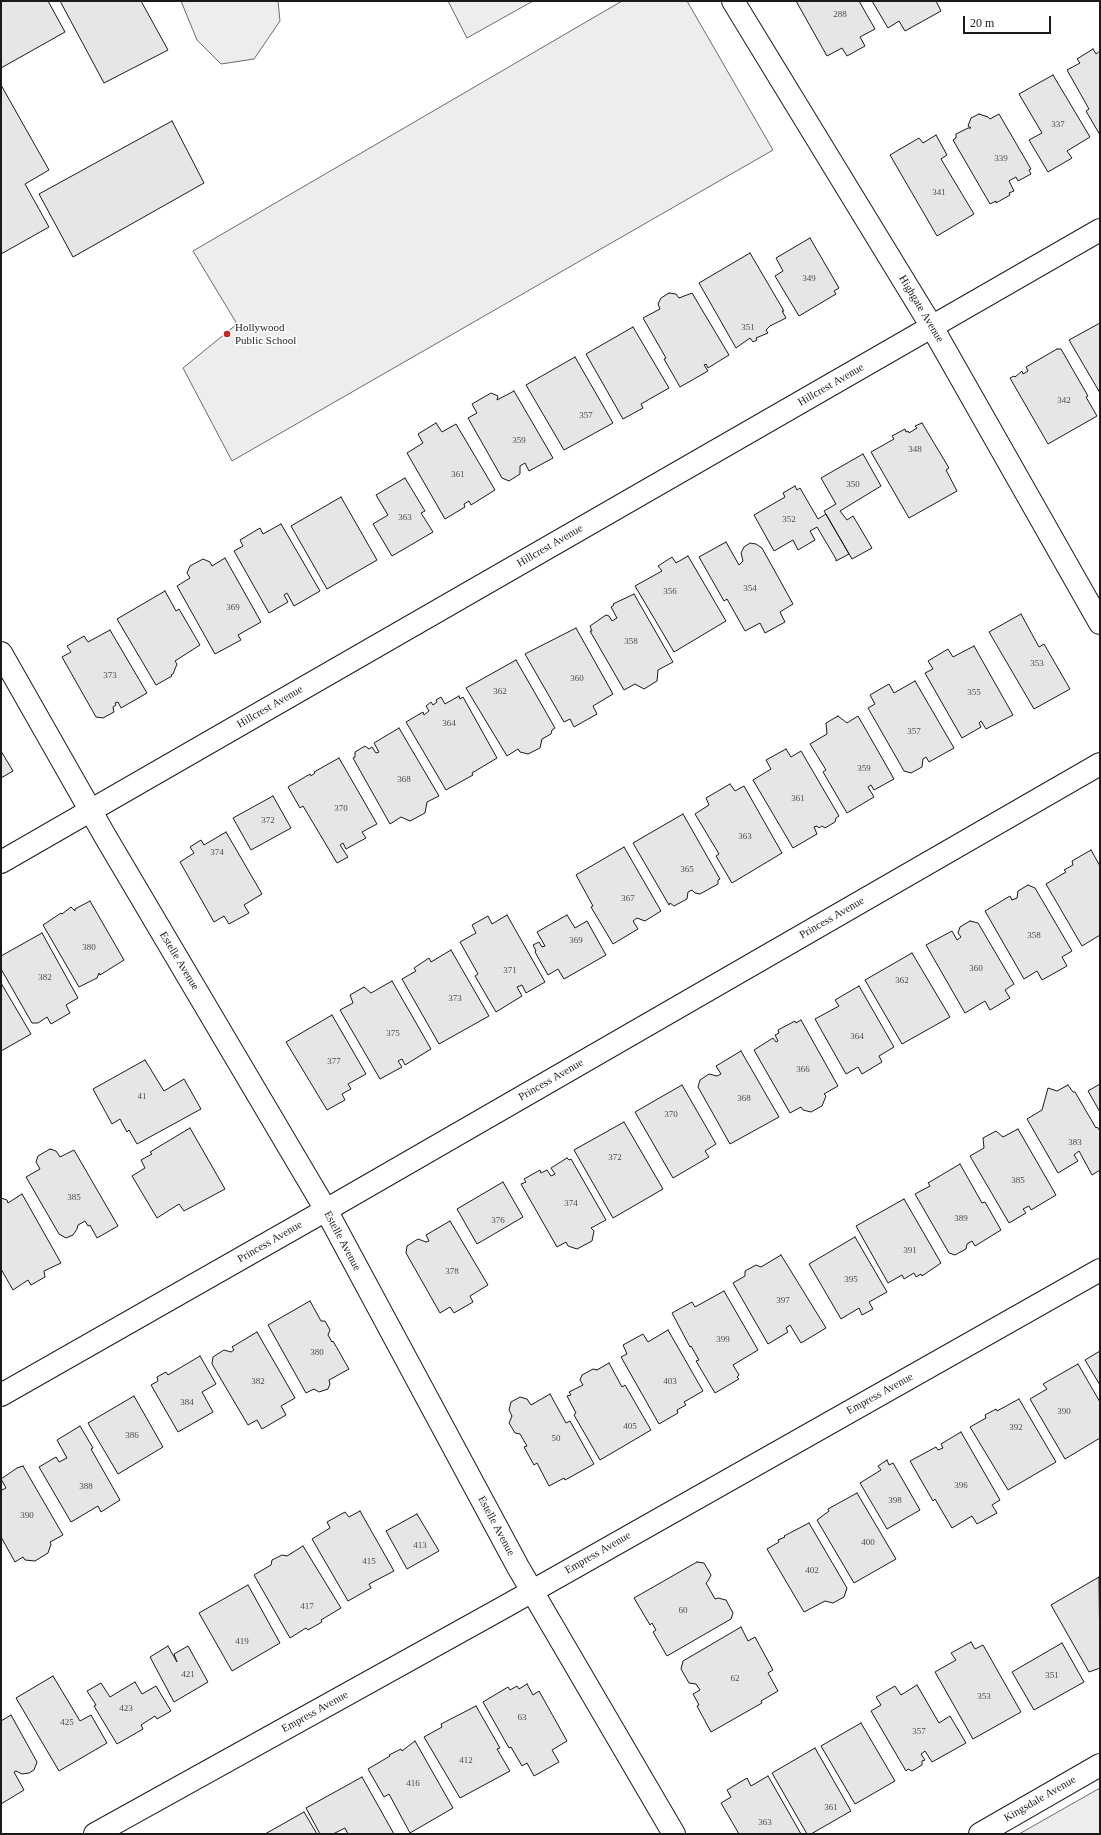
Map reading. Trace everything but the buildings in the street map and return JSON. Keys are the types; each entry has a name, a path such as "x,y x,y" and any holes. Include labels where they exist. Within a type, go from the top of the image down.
{"street":[{"name":"Highgate Avenue","path":"733,1 932,327 1100,623"},
{"name":"Hillcrest Avenue","path":"1,862 1100,230"},
{"name":"Estelle Avenue","path":"1,653 91,810 326,1210 532,1591 674,1834"},
{"name":"Princess Avenue","path":"1,1394 326,1210 1100,764"},
{"name":"Empress Avenue","path":"95,1834 532,1591 1100,1270"},
{"name":"Kingsdale Avenue","path":"980,1834 1100,1764"}],"shaded area":[{"path":"181,1 278,1 280,21 254,59 221,64 197,40"},
{"path":"448,1 533,1 467,38"},
{"path":"622,1 687,1 773,150 232,461 183,368 237,324 193,251"},
{"path":"1100,1788 1100,1834 1019,1834"}],"place":[{"name":"Hollywood Public School","path":"227,334"}]}
